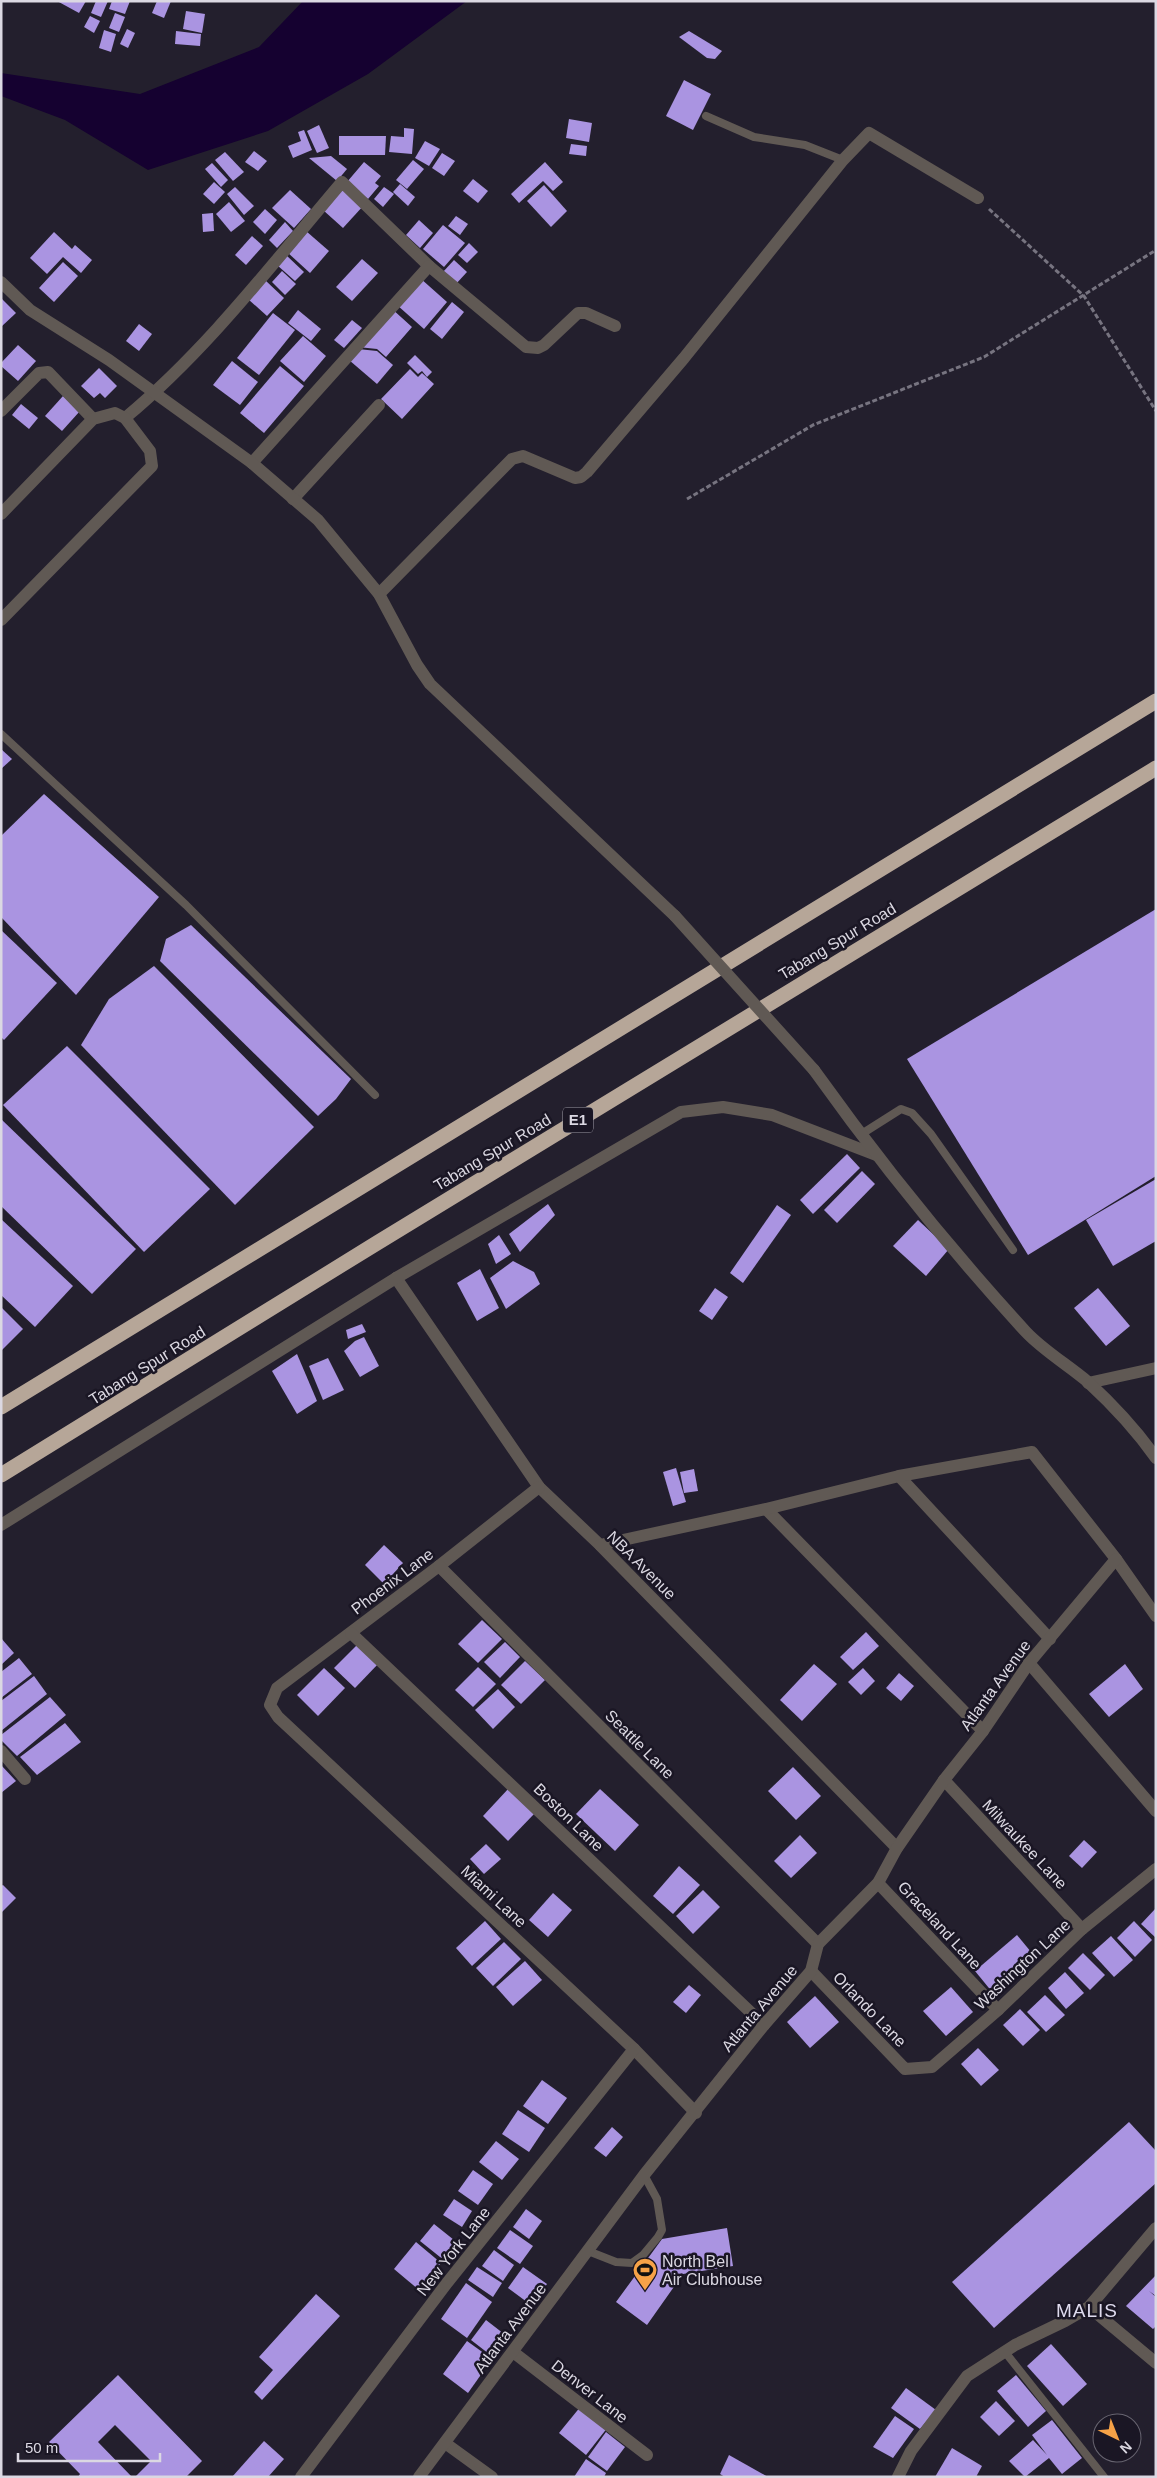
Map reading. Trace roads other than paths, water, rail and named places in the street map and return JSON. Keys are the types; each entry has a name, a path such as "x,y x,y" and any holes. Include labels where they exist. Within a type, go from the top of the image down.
{"highway":[{"path":"1,1407 1156,701"},
{"name":"Tabang Spur Road","path":"1,1476 377,1242 1156,768"}],"street":[{"path":"379,594 512,459 523,456 575,478 581,478 684,358 843,160 870,133 978,198"},
{"path":"125,418 154,392 226,319 342,182 429,266 526,346 538,348 544,345 578,313 586,313 615,326"},
{"path":"252,463 429,266"},
{"path":"1,282 30,310 109,360 252,463 318,520 379,594 417,665 430,684 675,916 814,1070 876,1156 964,1262 1028,1334 1088,1383 1142,1438 1156,1458"},
{"path":"1,411 39,373 48,372 55,376 93,419"},
{"path":"294,499 379,405"},
{"path":"1,514 93,419 115,413 125,418 150,451 152,466 2,616"},
{"path":"1,1525 396,1278 681,1112 723,1107 772,1116 876,1156"},
{"name":"NBA Avenue","path":"396,1278 538,1486 600,1544 897,1848"},
{"path":"1088,1383 1156,1368"},
{"path":"600,1544 766,1509 899,1476 1032,1452 1116,1559 1156,1616"},
{"path":"899,1476 1050,1638"},
{"name":"Phoenix Lane","path":"270,1705 278,1688 439,1566 538,1486"},
{"path":"766,1509 984,1732"},
{"name":"Atlanta Avenue","path":"419,2477 644,2175 696,2113 764,2024 811,1971 818,1944 878,1883 897,1848 944,1780 984,1732 1029,1663 1116,1559"},
{"name":"Seattle Lane","path":"439,1566 818,1944"},
{"name":"Boston Lane","path":"352,1633 764,2024"},
{"path":"1029,1663 1156,1811"},
{"name":"Miami Lane","path":"270,1705 278,1717 634,2049 696,2113"},
{"path":"1,1751 25,1779"},
{"name":"Milwaukee Lane","path":"944,1780 1082,1929"},
{"name":"Washington Lane","path":"905,2069 932,2068 998,2010 1082,1929 1156,1869"},
{"name":"Graceland Lane","path":"878,1883 998,2010"},
{"name":"Orlando Lane","path":"811,1971 905,2069"},
{"name":"New York Lane","path":"301,2477 447,2283 634,2049"},
{"path":"898,2477 911,2452 967,2376 1005,2352 1089,2307 1156,2228"},
{"path":"1089,2307 1156,2363"},
{"name":"Denver Lane","path":"513,2352 647,2455"},
{"path":"445,2443 492,2477"}],"lane":[{"path":"706,116 754,137 805,145 843,160"},
{"path":"1,734 186,905 375,1095"},
{"path":"860,1135 901,1109 912,1113 931,1134 1013,1250"},
{"path":"588,2251 616,2262 632,2263 643,2255 658,2237 662,2230 657,2199 644,2175"},
{"path":"1005,2352 1104,2477"}],"place":[{"name":"North Bel Air Clubhouse","path":"645,2291"}],"district":[{"name":"MALIS","path":"1087,2310"}]}
